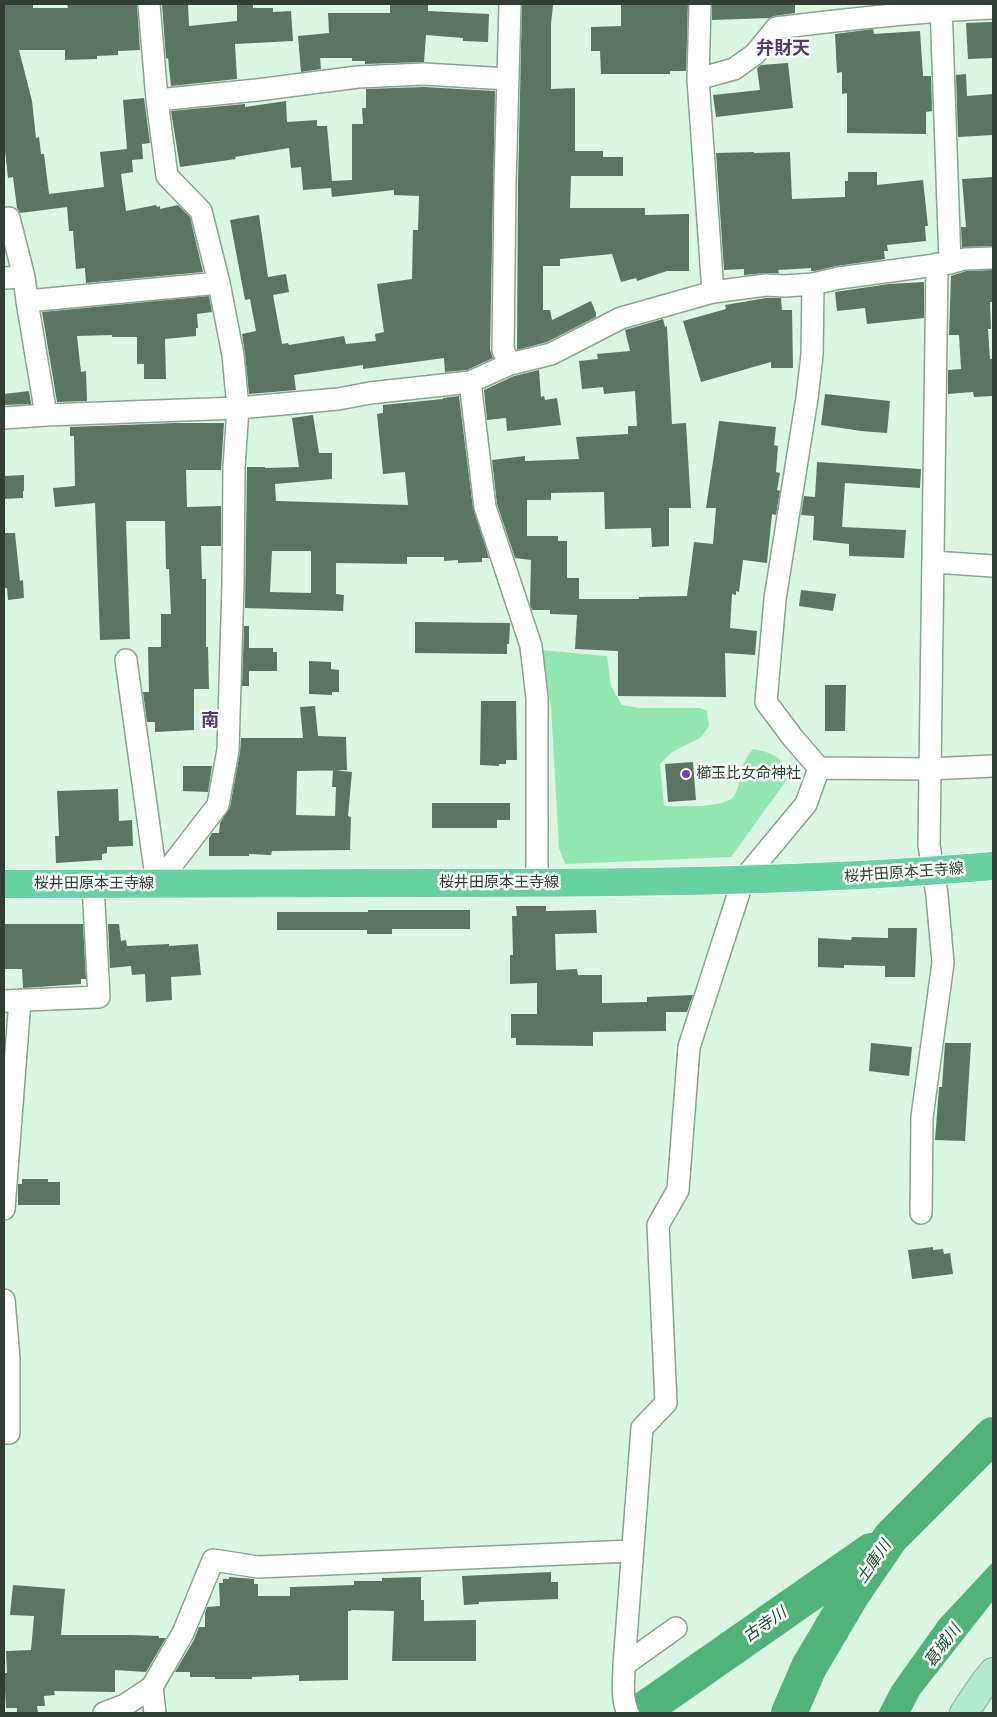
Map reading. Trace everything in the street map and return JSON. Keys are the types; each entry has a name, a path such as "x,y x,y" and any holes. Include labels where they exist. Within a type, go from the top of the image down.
{"main road":[{"name":"桜井田原本王寺線","path":"4,884 537,883 743,880 823,878 993,866"},
{"path":"964,1713 993,1672"}],"street":[{"path":"149,4 157,100 167,176 201,211 219,283 233,355 238,408 234,467 233,585 228,750 218,805 157,884"},
{"path":"510,4 505,184 504,350 510,364"},
{"path":"700,4 698,79 714,292"},
{"path":"698,79 734,69 755,54 776,28 940,7 993,8"},
{"path":"921,1213 922,1117 943,963 937,895 929,845 933,562 944,264 940,7"},
{"path":"157,100 358,77 424,74 508,79"},
{"path":"9,218 14,277 27,302 46,415"},
{"path":"4,418 238,408 338,399 470,382 510,364 551,354 621,318 714,292 766,285 813,284 839,278 944,264 964,259 993,258"},
{"path":"27,302 219,283"},
{"path":"813,284 812,356 776,599 766,702 819,768 929,769 993,766"},
{"path":"470,382 485,507 531,646 537,698 537,883"},
{"path":"933,562 993,566"},
{"path":"126,660 157,884"},
{"path":"626,1709 624,1665 631,1551 642,1428 666,1404 658,1225 678,1190 689,1047 743,880 806,804 819,768"},
{"path":"4,1209 12,1001 99,997 93,884"},
{"path":"4,1300 9,1358 9,1433 4,1433"},
{"path":"104,1713 125,1705 152,1687 183,1633 213,1560 258,1567 631,1551"},
{"path":"624,1665 676,1628"},
{"path":"152,1687 154,1713"}],"shaded area":[{"path":"541,650 607,656 611,686 622,705 640,708 700,708 707,711 709,726 700,738 672,752 660,764 664,806 713,805 730,799 735,795 745,761 753,749 771,754 783,763 791,774 731,857 565,864 559,848 551,706"}],"water":[{"name":"葛城川","path":"993,1562 993,1601 920,1694 910,1713 878,1713 892,1686 939,1620"}],"building":[{"path":"4,4 33,4 33,8 68,8 67,4 137,4 140,50 118,51 118,55 97,56 97,59 65,60 65,50 19,50 32,101 36,138 39,137 41,154 44,154 49,194 104,187 100,152 127,149 123,100 144,98 150,143 142,144 143,159 132,160 133,172 121,174 126,211 156,205 157,207 160,206 160,209 178,205 190,217 203,272 86,283 85,268 76,269 73,231 69,231 67,207 20,213 17,208 13,177 8,178 4,142"},
{"path":"162,4 188,4 189,26 237,21 237,4 253,4 253,8 273,8 273,12 291,11 293,41 235,44 237,79 171,86 168,58 166,59"},
{"path":"390,4 428,4 428,11 489,14 488,42 463,41 463,38 426,35 424,62 365,64 365,61 352,61 352,58 320,58 321,69 301,72 298,36 329,33 328,13 390,13"},
{"path":"522,4 553,5 551,24 551,89 575,88 575,151 603,151 603,157 623,157 623,176 571,176 570,208 645,208 645,215 689,214 689,271 667,271 637,281 636,278 621,282 612,254 560,259 560,266 543,266 543,310 550,310 552,320 591,301 596,317 547,342 517,350 518,184"},
{"path":"621,4 688,4 686,71 670,71 670,74 601,74 600,51 591,51 591,27 621,26"},
{"path":"712,4 795,4 795,13 769,18 712,20"},
{"path":"993,22 993,58 968,59 966,23"},
{"path":"873,29 874,34 920,31 923,76 931,76 932,111 926,112 926,134 847,133 847,93 842,94 842,72 837,73 835,34"},
{"path":"788,63 793,108 716,117 713,95 760,90 757,68 761,65"},
{"path":"966,74 967,96 993,94 993,135 958,137 956,75"},
{"path":"424,87 495,91 490,350 493,358 467,370 445,372 444,358 363,369 363,365 294,375 296,390 249,394 242,334 256,331 250,299 245,300 230,220 259,215 268,277 286,274 289,292 273,295 282,344 288,343 289,345 344,336 346,344 376,341 375,334 384,332 377,284 412,279 413,230 418,230 419,196 394,195 394,190 332,197 331,188 303,190 301,167 291,168 289,148 235,157 236,159 180,167 171,111 245,104 245,107 286,101 287,122 317,120 317,126 327,126 332,181 352,180 352,124 363,124 362,108 366,108 366,89"},
{"path":"790,152 792,199 845,197 845,181 848,181 848,172 877,172 877,185 923,180 928,226 925,226 926,241 887,245 888,251 884,251 885,259 815,271 811,271 811,268 778,270 779,273 744,275 744,269 724,270 716,153"},
{"path":"993,177 993,246 962,247 961,227 966,227 962,179"},
{"path":"993,270 993,302 990,302 991,329 988,329 990,359 993,359 993,396 974,397 973,392 948,394 948,370 961,369 959,335 949,335 951,276 966,271"},
{"path":"924,282 924,318 867,324 865,308 837,311 835,292 889,284"},
{"path":"209,296 212,312 197,314 198,328 196,328 196,336 165,339 166,379 144,379 144,364 137,364 137,337 112,337 112,335 77,336 81,372 86,371 87,401 57,402 42,312"},
{"path":"766,298 781,298 782,310 792,310 793,368 771,368 771,362 701,382 683,321 726,309 725,305"},
{"path":"663,319 665,327 667,326 672,424 686,423 691,508 669,508 669,546 652,547 651,528 605,529 604,492 551,493 551,500 527,500 527,536 558,536 558,541 567,541 567,578 579,578 579,599 639,599 639,597 687,596 694,542 713,544 716,508 706,508 719,421 776,427 774,445 778,446 776,472 780,473 777,490 780,491 776,515 772,514 767,563 743,560 739,592 736,591 736,595 732,594 730,628 757,631 755,655 725,653 726,697 618,696 618,651 575,649 577,615 550,614 550,610 532,610 530,604 531,560 515,558 497,504 492,460 525,456 525,461 579,459 576,437 628,434 628,426 637,426 635,391 604,394 603,387 582,389 579,361 598,359 597,354 630,351 625,330"},
{"path":"539,370 541,397 544,396 545,400 557,398 561,425 507,431 506,418 487,420 484,390 514,376"},
{"path":"29,391 31,404 4,405 4,394"},
{"path":"825,394 890,401 887,433 821,425"},
{"path":"459,396 473,508 489,558 482,558 482,562 458,563 458,560 444,561 444,557 407,557 407,564 336,563 336,594 344,595 343,611 245,608 247,467 299,467 292,418 313,415 319,453 332,453 332,479 275,484 276,501 408,505 405,472 383,474 377,414 383,413 383,405","holes":["272,551 311,551 311,593 270,592"]},
{"path":"224,423 221,470 186,470 187,507 221,506 221,546 201,546 202,579 206,579 206,647 208,647 209,689 194,689 194,730 155,732 155,722 147,722 143,692 149,692 148,647 161,647 161,614 171,614 169,569 166,569 165,521 126,521 130,639 100,640 95,503 55,507 53,488 75,486 74,436 70,436 70,427"},
{"path":"817,462 921,469 920,488 845,483 842,527 906,530 904,558 849,556 849,544 813,540 814,516 801,515 804,496 815,497"},
{"path":"24,475 23,498 4,499 4,476"},
{"path":"4,533 15,533 20,581 23,580 24,598 8,600 7,588 4,588"},
{"path":"801,590 836,594 833,611 799,606"},
{"path":"415,622 510,623 507,654 415,653"},
{"path":"244,626 249,626 249,648 273,648 273,652 277,652 277,671 249,671 249,686 242,686"},
{"path":"309,661 331,662 331,669 339,670 339,692 332,692 332,695 309,694"},
{"path":"825,685 846,685 845,731 825,731"},
{"path":"481,701 516,701 517,760 506,760 506,764 499,764 499,766 480,765"},
{"path":"315,706 318,736 346,737 347,770 335,770 352,772 348,816 351,817 350,850 272,851 271,855 209,856 209,838 212,833 219,833 220,823 230,807 241,738 303,738 300,707","holes":["333,770 332,787 336,787 335,816 296,815 297,771"]},
{"path":"693,762 696,800 668,802 665,764"},
{"path":"183,766 212,766 208,792 183,791"},
{"path":"118,789 119,821 132,820 133,846 107,847 107,853 102,854 102,860 56,863 55,836 59,836 57,791"},
{"path":"432,803 510,803 510,820 497,820 497,828 432,828"},
{"path":"516,906 546,906 546,911 596,910 597,933 555,934 556,970 577,969 578,975 602,975 602,1003 647,1002 647,997 693,995 687,1012 666,1012 666,1031 593,1032 593,1046 516,1045 516,1038 511,1038 511,1014 537,1014 537,983 510,984 510,955 513,955 512,916 517,916"},
{"path":"368,910 470,910 470,929 392,929 392,934 367,934 367,930 277,930 277,912 368,912"},
{"path":"4,924 83,924 86,979 81,979 81,984 23,988 22,969 4,969"},
{"path":"108,924 119,924 121,941 126,940 127,946 198,944 201,975 171,977 172,1000 146,1002 145,974 132,975 131,966 110,968"},
{"path":"888,928 917,928 915,977 885,977 885,966 844,965 844,968 818,967 818,938 851,940 852,937 888,938"},
{"path":"871,1043 912,1047 909,1076 869,1071"},
{"path":"945,1043 971,1043 965,1141 935,1140 939,1087 942,1087"},
{"path":"22,1179 48,1179 48,1182 60,1182 60,1205 18,1205 18,1184 22,1184"},
{"path":"933,1247 933,1250 943,1249 944,1254 950,1253 953,1274 912,1279 908,1250"},
{"path":"551,1572 551,1582 558,1582 558,1599 479,1602 479,1604 464,1605 462,1576"},
{"path":"229,1577 254,1579 254,1584 258,1584 258,1596 290,1596 290,1587 354,1585 354,1581 382,1581 382,1578 421,1577 421,1600 424,1600 424,1621 476,1620 476,1661 392,1661 394,1611 351,1610 348,1611 348,1680 299,1681 299,1675 252,1677 252,1679 215,1679 215,1677 190,1677 190,1672 175,1672 194,1640 199,1627 205,1627 207,1607 220,1606 219,1583 223,1583 223,1579 229,1579"},
{"path":"13,1585 65,1589 61,1635 130,1635 166,1638 146,1672 115,1670 115,1692 54,1691 55,1695 44,1696 45,1706 37,1706 38,1713 17,1713 17,1708 6,1708 4,1673 7,1673 6,1651 31,1650 34,1616 10,1615"}],"waterway":[{"name":"土庫川","path":"789,1713 809,1667 852,1594 891,1537 993,1435"},
{"name":"古寺川","path":"639,1713 871,1551"}],"place":[{"name":"櫛玉比女命神社","path":"686,774"}],"district":[{"name":"弁財天","path":"783,49"},
{"name":"南","path":"210,721"}]}
